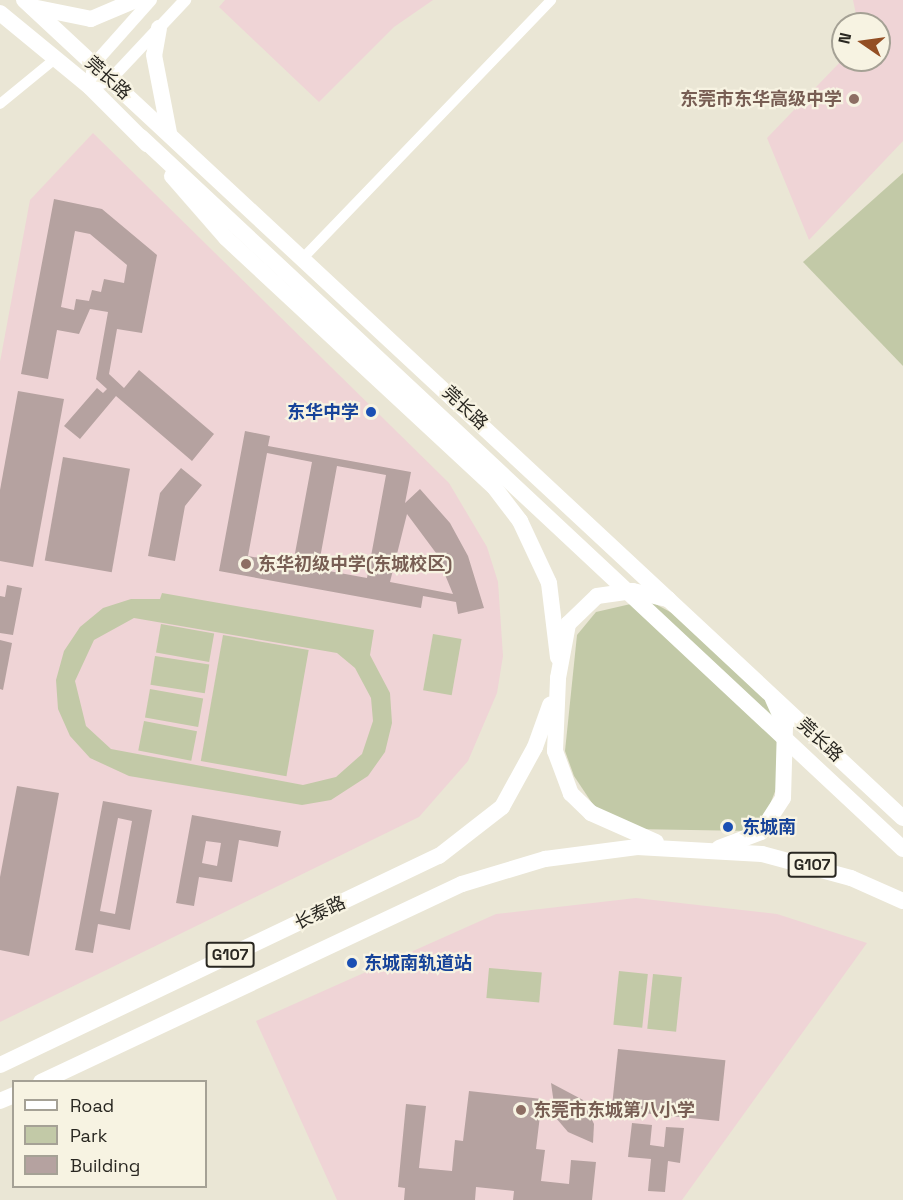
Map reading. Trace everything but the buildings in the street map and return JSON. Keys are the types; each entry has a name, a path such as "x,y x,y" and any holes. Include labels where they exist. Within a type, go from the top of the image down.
{"main road":[{"path":"28,3 91,19 136,0"},
{"name":"莞长路","path":"28,3 903,818"},
{"name":"莞长路","path":"0,13 90,87 141,137 313,293 903,849"},
{"path":"159,28 154,56 169,133"},
{"name":"莞长路","path":"141,137 226,238 494,487 520,521 549,583 558,678"},
{"name":"G107","path":"558,678 568,624 580,608 597,596 633,591 668,599"},
{"path":"558,678 555,750 571,794 615,828 682,849"},
{"name":"长泰路","path":"0,1065 382,885 475,832 502,807 520,778 558,678"},
{"path":"716,850 761,832 783,798 785,726 770,692"},
{"name":"长泰路","path":"45,1080 462,884 555,857 637,847 682,849"},
{"name":"G107","path":"682,849 716,850 807,864 903,901"}],"street":[{"path":"151,0 93,65 90,87 110,80 185,0"},
{"path":"303,258 551,0"},
{"path":"0,104 56,58"},
{"path":"0,1107 12,1097"}],"shaded area":[{"path":"225,0 433,0 394,27 319,102 219,7"},
{"name":"东莞市东华高级中学","path":"853,0 903,0 903,141 809,240 767,138 831,71 891,72 891,12 856,12"},
{"name":"东华初级中学(东城校区)","path":"93,133 449,483 487,547 498,582 503,656 497,693 468,761 419,817 0,1022 0,362 30,200"},
{"name":"东莞市东城第八小学","path":"636,898 777,914 867,943 682,1200 337,1200 256,1021 496,914"}],"green space":[{"path":"903,173 903,366 803,262"},
{"path":"162,593 374,630 370,655 390,693 392,723 385,752 368,776 331,800 302,805 129,776 90,758 70,736 58,709 56,680 64,651 80,627 103,608 131,599 160,599","holes":["134,618 337,653 355,668 371,698 373,721 362,754 336,777 303,785 111,749 86,726 75,681 94,640"]},
{"path":"648,600 674,614 763,693 777,718 778,784 767,812 751,831 632,829 596,809 574,776 565,751 577,635 596,612"},
{"path":"161,624 214,633 209,662 156,653"},
{"path":"433,634 462,639 452,695 423,690"},
{"path":"223,635 309,650 286,776 201,761"},
{"path":"155,656 209,665 205,693 150,685"},
{"path":"150,689 203,698 198,727 145,718"},
{"path":"144,721 197,731 191,761 138,750"},
{"path":"489,968 542,973 539,1003 486,998"},
{"path":"619,971 648,974 642,1028 613,1025"},
{"path":"653,974 682,977 676,1032 647,1029"}],"place":[{"name":"东莞市东华高级中学","path":"854,99"},
{"name":"东华中学","path":"371,412"},
{"name":"东华初级中学(东城校区)","path":"246,564"},
{"name":"东城南","path":"728,827"},
{"name":"东城南轨道站","path":"352,963"},
{"name":"东莞市东城第八小学","path":"521,1110"}]}
